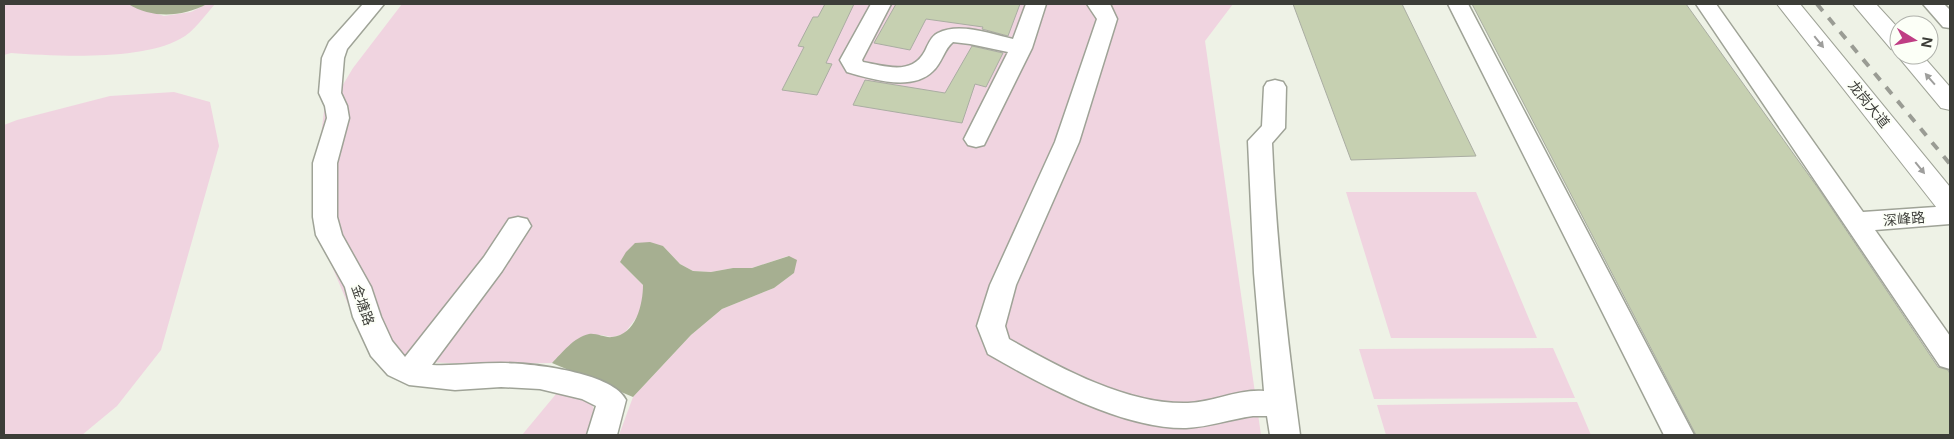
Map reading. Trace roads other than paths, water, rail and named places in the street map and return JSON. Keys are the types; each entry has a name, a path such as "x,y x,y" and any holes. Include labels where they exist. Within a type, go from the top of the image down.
{"highway":[{"name":"龙岗大道","path":"1788,4 1950,205"},
{"path":"1864,4 1889,33"},
{"path":"1918,65 1950,102"}],"street":[{"name":"金塘路","path":"374,4 337,47 333,58 330,93 336,106 338,118 325,162 325,217 329,234 358,286 373,334 389,359 409,373 438,378 501,375 540,377 588,388 621,405 602,435"},
{"path":"882,4 851,60 855,67 912,75 921,71 929,63 940,42 946,36 957,35 1021,48"},
{"path":"976,139 1021,48 1036,4"},
{"path":"1096,4 1101,6 1107,19 1067,142 1003,285 991,326 998,346 1035,368 1138,410 1180,416 1219,411 1251,404 1280,405"},
{"path":"1458,4 1679,435"},
{"path":"1706,4 1950,358"},
{"path":"1933,4 1950,22"},
{"path":"1275,87 1273,128 1260,141 1262,225 1271,333 1285,435"},
{"name":"深峰路","path":"1857,222 1950,215"},
{"path":"409,373 493,264 518,226"}],"railway":[{"path":"1817,4 1950,164"}]}
